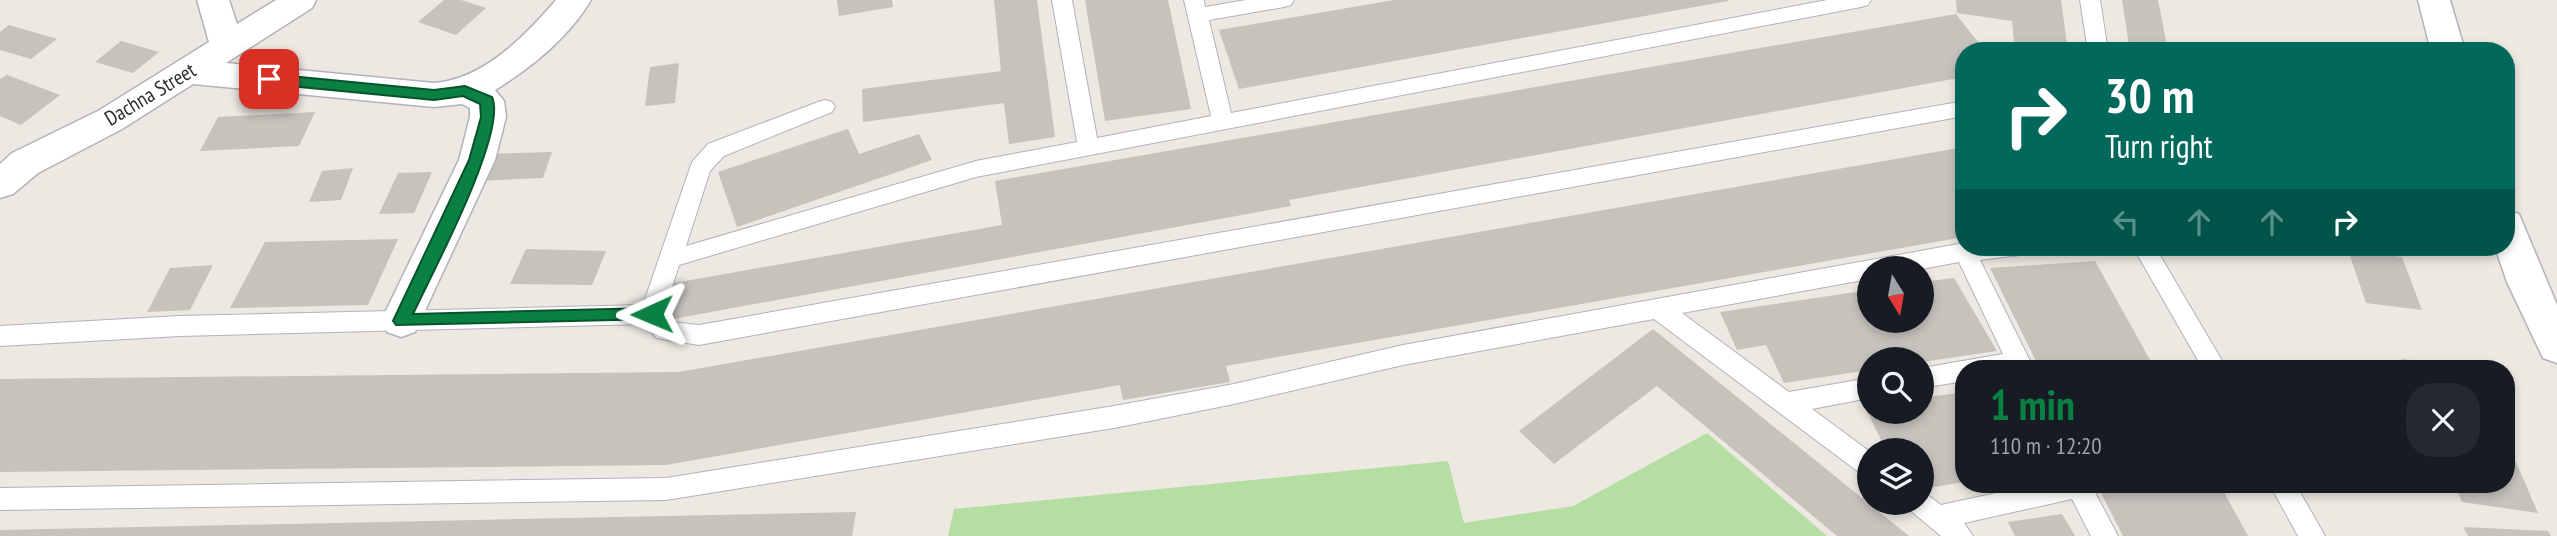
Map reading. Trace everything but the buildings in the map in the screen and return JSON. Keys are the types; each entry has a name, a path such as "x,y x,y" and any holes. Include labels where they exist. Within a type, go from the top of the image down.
{"street":[{"path":"213,0 227,47"},
{"name":"Dachna Street","path":"0,184 25,163 110,120 300,0"},
{"path":"187,71 434,95 465,91 513,61 549,30 575,0"},
{"path":"2434,0 2446,42"},
{"path":"401,321 477,160 488,117 487,101 465,91"},
{"path":"2515,250 2526,282 2557,346"}],"lane":[{"path":"1062,0 1088,147"},
{"path":"1223,121 1196,7 1284,0"},
{"path":"670,258 976,169 1861,0"},
{"path":"2090,0 2097,42"},
{"path":"652,314 700,168 716,150 825,107"},
{"path":"652,314 664,331 699,335 1955,110"},
{"path":"1934,258 1955,254"},
{"path":"1967,256 2018,360"},
{"path":"2149,256 2210,360"},
{"path":"0,499 666,489 1128,415 1403,355 1857,272"},
{"path":"1657,308 1857,456"},
{"path":"0,335 180,327 652,314"},
{"path":"1934,377 1955,373"},
{"path":"1785,403 1857,390"},
{"path":"1934,508 2028,493"},
{"path":"2082,493 2105,536"},
{"path":"2288,493 2312,536"},
{"path":"1934,513 1960,536"}],"green space":[{"path":"1707,433 1827,536 948,536 954,509 1448,461 1464,523 1573,506"}],"route":[{"path":"269,79 434,95 465,91 487,101 488,117 477,160 401,321 652,314"}]}
